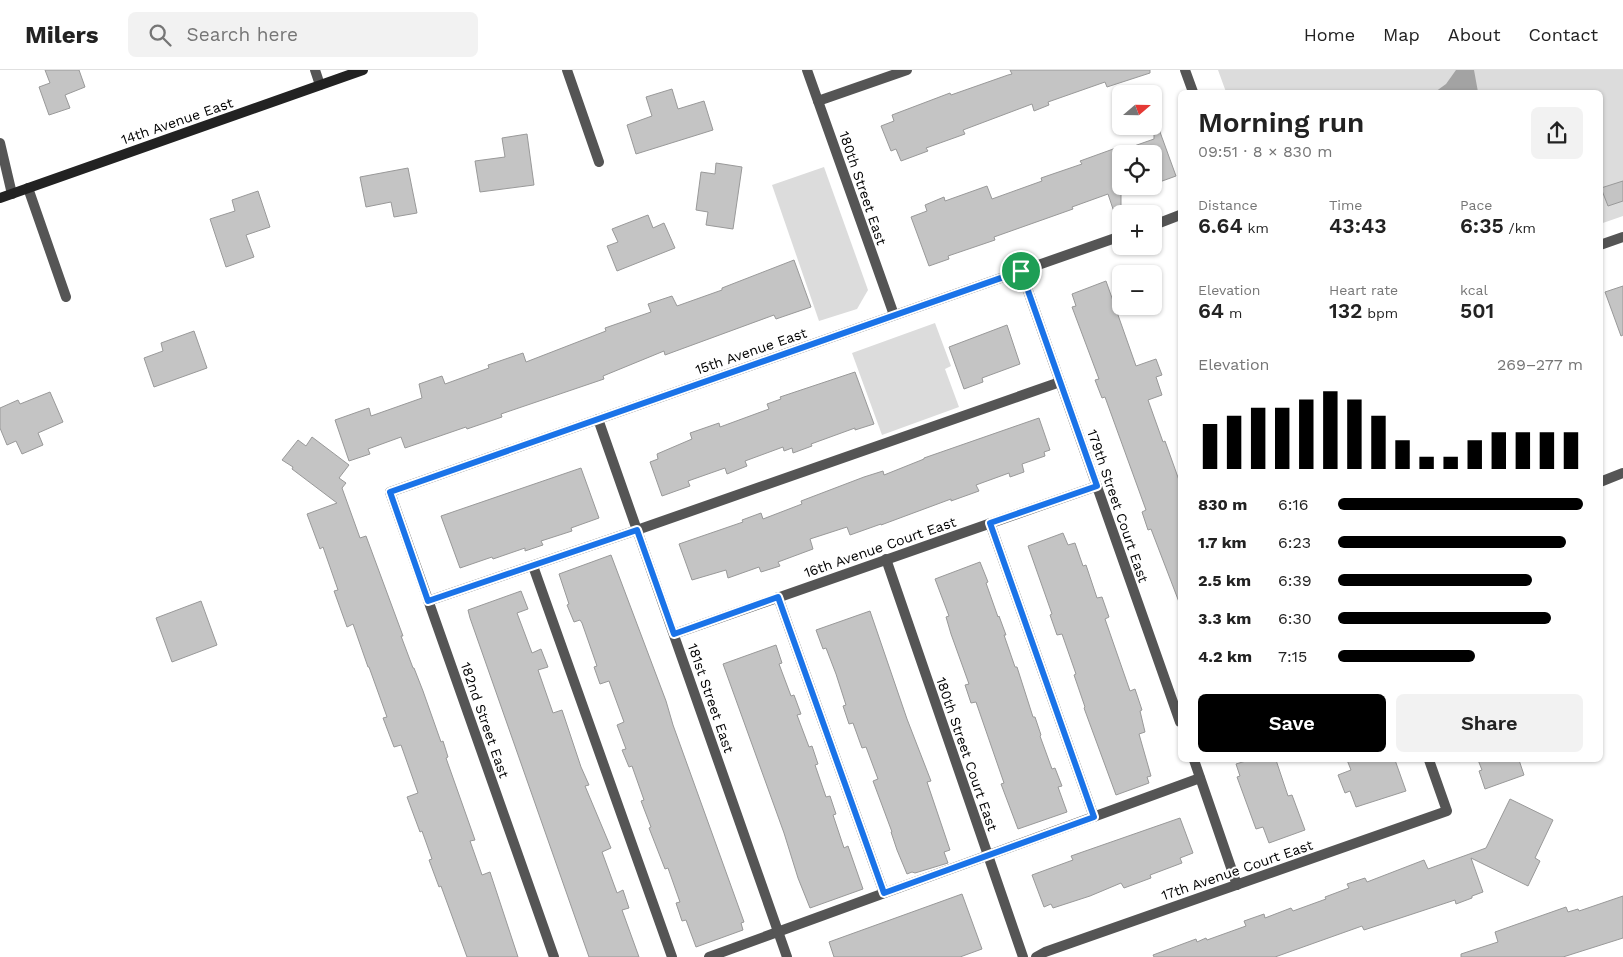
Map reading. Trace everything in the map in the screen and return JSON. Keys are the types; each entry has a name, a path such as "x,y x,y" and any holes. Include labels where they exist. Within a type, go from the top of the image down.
{"street":[{"path":"315,70 320,85"},
{"name":"14th Avenue East","path":"0,198 363,70"},
{"path":"567,70 598,162"},
{"name":"180th Street East","path":"807,70 894,315"},
{"path":"818,101 907,70"},
{"path":"1185,70 1192,90"},
{"path":"0,144 12,194"},
{"path":"28,188 66,297"},
{"path":"1162,221 1178,216"},
{"path":"1603,244 1623,236"},
{"name":"15th Avenue East","path":"390,492 1112,239"},
{"name":"179th Street Court East","path":"1021,271 1178,716"},
{"path":"428,601 1060,382"},
{"name":"181st Street East","path":"598,419 787,957"},
{"path":"1603,481 1623,474"},
{"name":"16th Avenue Court East","path":"674,634 1097,486"},
{"name":"182nd Street East","path":"390,492 554,957"},
{"path":"990,523 1094,817"},
{"name":"180th Street Court East","path":"886,559 1023,957"},
{"path":"533,566 672,957"},
{"path":"778,597 884,893"},
{"path":"1195,762 1238,885"},
{"name":"17th Avenue Court East","path":"1036,957 1045,952 1447,811 1430,762"},
{"path":"709,957 1200,778"}],"shaded area":[{"path":"1218,70 1623,70 1623,216 1603,223 1603,90 1225,90"},
{"path":"1456,70 1474,70 1478,90 1438,90 1446,84"},
{"path":"824,167 868,290 857,309 819,321 772,185"},
{"path":"935,323 951,366 945,369 959,407 882,435 852,353"}],"building":[{"path":"45,70 79,70 85,87 65,95 70,108 49,115 39,87 50,83"},
{"path":"1010,70 1150,70 1150,73 1107,87 1105,82 1048,102 1049,105 1034,111 1032,104 963,130 965,134 926,148 928,151 901,161 896,149 891,151 881,126 894,121 892,115 950,93 951,95 1012,74"},
{"path":"672,89 678,109 704,101 713,130 636,154 627,125 652,116 646,97"},
{"path":"527,134 534,185 480,192 475,161 505,157 502,138"},
{"path":"1154,135 1161,135 1176,176 1162,181 1162,145 1137,145 1154,139"},
{"path":"1112,149 1112,195 1121,195 1121,205 1112,206 1108,194 1072,207 1073,209 994,237 995,240 948,256 949,259 929,266 911,217 927,211 925,205 944,197 945,201 987,186 992,199 1042,181 1041,178 1082,164 1080,161"},
{"path":"716,163 742,167 733,229 706,225 708,212 696,210 701,172 715,174"},
{"path":"408,168 417,213 394,217 391,202 366,207 360,177"},
{"path":"1623,181 1623,201 1608,206 1603,187"},
{"path":"258,191 270,227 246,235 254,257 226,267 210,219 235,211 232,200"},
{"path":"648,215 653,228 664,223 675,248 617,271 607,246 618,242 612,229"},
{"path":"794,260 811,307 776,319 774,315 665,355 664,351 603,376 604,379 501,414 502,417 467,429 466,427 405,448 401,437 368,449 370,454 349,461 335,420 369,408 371,416 422,398 419,384 442,376 445,384 489,368 488,365 523,353 526,362 606,331 605,328 651,312 648,304 672,296 677,306 722,290 722,288"},
{"path":"1106,281 1112,298 1112,315 1118,315 1136,366 1156,359 1162,375 1156,377 1162,395 1148,400 1178,477 1178,599 1151,529 1148,530 1142,512 1146,510 1105,397 1102,398 1095,380 1099,379 1072,307 1076,306 1072,294"},
{"path":"1623,286 1623,335 1621,336 1605,292"},
{"path":"1007,325 1020,364 982,378 983,382 964,389 949,347"},
{"path":"194,331 207,368 154,387 144,358 163,351 161,343"},
{"path":"855,372 874,424 855,430 855,428 811,444 812,446 793,453 792,448 784,451 783,447 745,461 747,466 727,474 725,468 688,481 690,486 662,496 650,462 658,459 657,454 692,439 690,433 719,423 720,427 769,409 767,404 781,399 780,397"},
{"path":"50,392 63,422 38,433 43,445 22,454 16,441 7,445 0,428 0,408 18,400 20,404"},
{"path":"1039,418 1050,450 1044,452 1045,456 1022,464 1024,472 1010,477 1009,473 976,485 979,491 850,535 847,527 810,539 813,549 778,562 780,566 761,572 759,567 728,578 726,570 692,580 679,544 743,522 742,520 761,513 763,519 802,504 801,501 864,477 883,471 884,475 924,458"},
{"path":"312,437 349,465 339,478 346,483 342,488 360,538 366,536 413,668 441,742 443,741 448,757 446,758 475,840 470,841 482,875 490,872 518,957 467,957 441,886 439,887 429,860 432,859 407,797 418,793 401,745 394,747 383,718 387,717 353,624 347,627 334,591 338,590 323,547 320,549 307,514 337,503 282,460 298,440 306,446"},
{"path":"581,468 599,518 571,528 572,531 541,541 543,545 525,551 525,548 493,559 492,557 460,568 441,516"},
{"path":"1063,533 1068,545 1075,543 1083,566 1086,565 1097,598 1102,597 1109,617 1105,619 1130,691 1135,689 1142,710 1140,711 1145,732 1139,734 1151,776 1147,777 1149,783 1116,795 1084,708 1074,675 1076,674 1062,634 1057,635 1050,615 1052,614 1028,546"},
{"path":"611,555 666,701 744,922 741,923 743,930 696,947 686,920 682,921 676,903 680,902 668,868 665,869 649,828 651,827 641,801 644,800 632,766 629,767 622,750 626,749 617,725 624,722 609,681 600,684 594,667 597,666 582,623 580,620 574,622 567,605 569,604 559,574"},
{"path":"980,562 1052,769 1055,768 1062,786 1058,787 1067,812 1018,829 1001,784 1004,783 976,702 971,703 965,685 969,684 946,617 949,616 935,579"},
{"path":"521,591 528,609 517,613 532,653 541,649 548,667 538,670 553,713 562,710 589,785 585,786 611,848 602,852 617,893 623,890 629,908 622,910 639,957 589,957 470,618 468,610"},
{"path":"201,601 217,645 172,662 156,618"},
{"path":"870,611 907,719 931,781 927,782 950,850 944,852 948,863 915,873 907,874 897,850 873,781 878,779 866,747 862,748 853,723 849,724 843,706 846,705 836,674 826,648 823,649 816,630"},
{"path":"776,645 782,663 779,664 791,696 794,695 801,714 797,715 809,747 812,746 818,764 815,765 826,797 830,796 836,814 833,815 844,848 848,846 863,889 810,908 723,664"},
{"path":"1242,762 1277,762 1288,796 1292,795 1305,830 1269,843 1263,827 1256,829 1237,777 1240,776 1236,764"},
{"path":"1348,762 1396,762 1406,791 1356,807 1350,791 1345,793 1338,775 1351,770"},
{"path":"1479,762 1520,762 1524,775 1485,789 1479,771 1482,770"},
{"path":"1510,799 1553,820 1535,858 1540,861 1528,886 1471,858 1483,892 1456,904 1455,900 1364,930 1362,926 1275,957 1154,957 1153,955 1196,939 1197,942 1206,938 1207,940 1246,926 1244,921 1264,914 1265,918 1291,908 1293,911 1326,899 1325,897 1349,888 1347,884 1365,878 1367,882 1424,860 1428,869 1486,848"},
{"path":"1180,818 1193,853 1180,858 1182,863 1150,875 1151,878 1124,888 1121,883 1090,896 1053,908 1051,904 1044,907 1032,875 1073,860 1071,856"},
{"path":"962,894 982,949 960,957 834,957 829,942"},
{"path":"1623,896 1623,938 1563,957 1461,957 1461,954 1498,942 1495,932 1566,907 1568,912 1578,909 1579,911"}],"route":[{"path":"1021,271 1097,486 990,523 1094,817 884,893 778,597 674,634 637,530 428,601 390,492 1021,271"}]}
